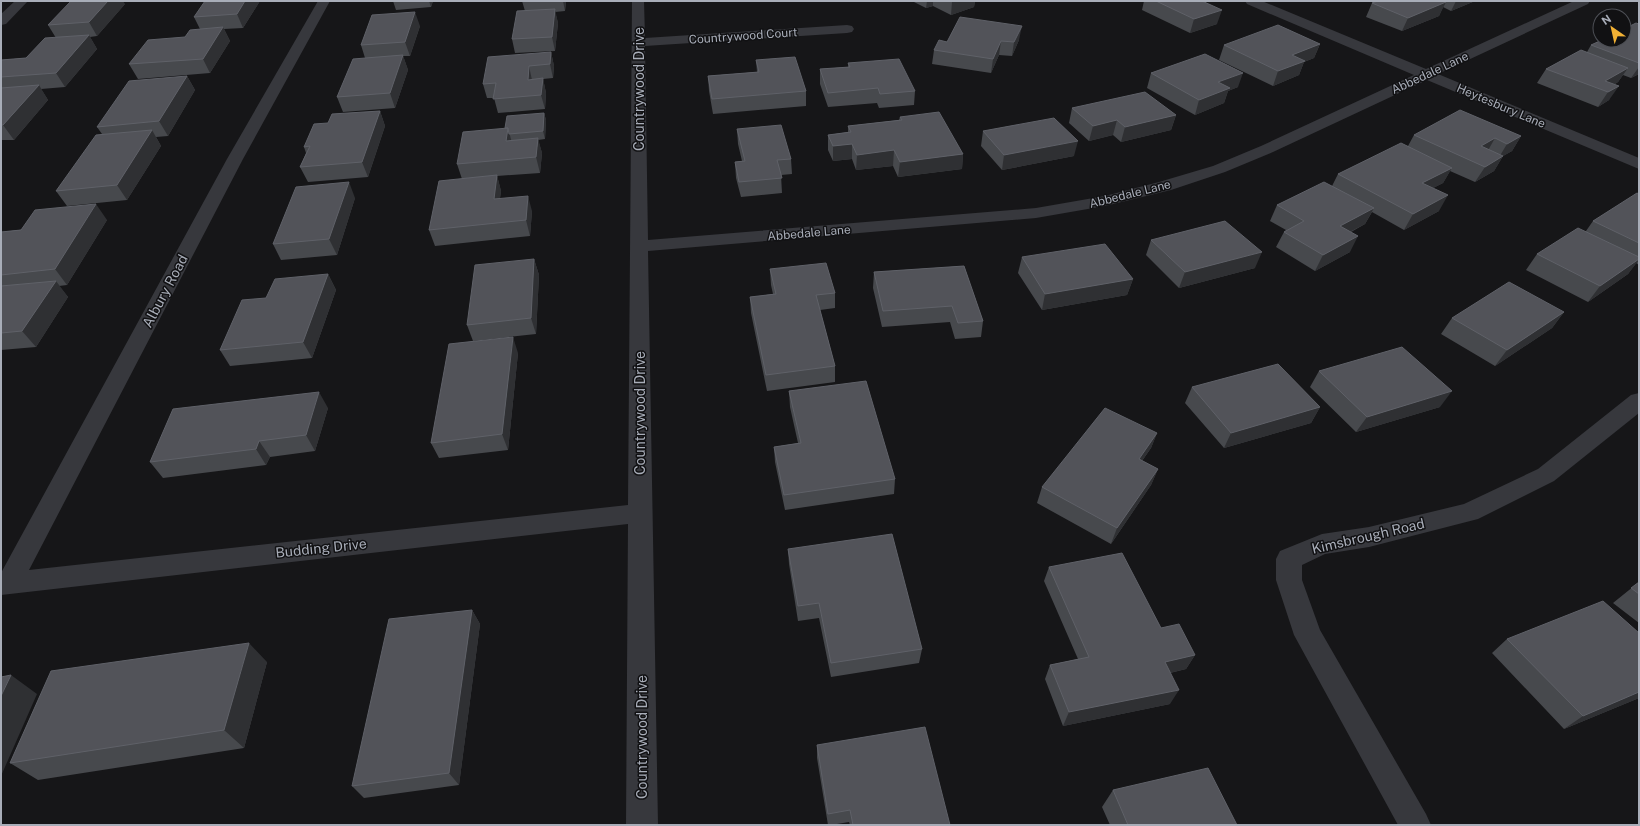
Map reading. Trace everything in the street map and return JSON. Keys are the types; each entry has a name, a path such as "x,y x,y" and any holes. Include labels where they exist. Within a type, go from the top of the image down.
{"street":[{"path":"1,21 22,1"},
{"name":"Albury Road","path":"5,583 232,166 324,1"},
{"name":"Countrywood Drive","path":"638,1 642,825"},
{"name":"Heytesbury Lane","path":"1251,1 1639,164"},
{"name":"Abbedale Lane","path":"640,246 1036,213 1105,201 1165,186 1219,169 1267,149 1584,1"},
{"name":"Countrywood Court","path":"639,42 847,29"},
{"name":"Kimsbrough Road","path":"1415,825 1308,635 1289,580 1289,559 1322,544 1369,537 1469,512 1546,476 1639,401"},
{"name":"Budding Drive","path":"5,583 641,513"}],"building":[{"path":"71,1 108,1 89,22 48,25"},
{"path":"205,1 245,1 237,14 194,17"},
{"path":"1156,1 1202,1 1222,10 1194,19"},
{"path":"1378,1 1446,2 1408,18 1372,3"},
{"path":"555,9 552,37 512,39 517,11"},
{"path":"415,12 405,42 361,45 372,15"},
{"path":"960,17 1022,26 1014,42 1001,41 993,59 934,50 939,40 947,42"},
{"path":"1636,23 1639,24 1639,63 1599,48 1632,48 1632,25"},
{"path":"1278,25 1320,44 1292,55 1305,61 1278,71 1224,45"},
{"path":"223,27 203,59 129,64 148,40 185,37 190,30"},
{"path":"89,35 56,73 1,77 1,60 26,58 45,38"},
{"path":"1581,50 1628,68 1605,81 1619,86 1608,92 1546,69"},
{"path":"551,52 550,64 529,66 528,80 543,78 541,95 493,99 496,83 483,84 488,57"},
{"path":"1205,54 1243,73 1218,82 1230,88 1199,100 1151,73"},
{"path":"403,55 390,93 337,97 353,59"},
{"path":"795,57 806,91 712,99 708,76 759,72 756,60"},
{"path":"899,59 915,91 880,94 878,88 828,93 820,69 850,67 848,63"},
{"path":"187,76 159,121 97,127 129,81"},
{"path":"39,85 3,125 1,125 1,88"},
{"path":"1145,92 1176,115 1125,127 1117,120 1093,126 1072,108"},
{"path":"1460,110 1521,136 1507,144 1495,138 1481,146 1503,156 1485,167 1414,135"},
{"path":"380,111 362,162 300,167 310,146 304,147 314,124 328,123 332,114"},
{"path":"939,112 963,154 900,162 894,150 857,155 852,144 833,146 828,135 851,132 848,126 902,120 900,117"},
{"path":"544,113 543,131 509,134 508,128 505,128 507,116"},
{"path":"1054,118 1078,141 1004,155 983,131"},
{"path":"781,125 791,159 777,160 782,178 739,182 735,162 745,161 737,129"},
{"path":"508,128 506,141 538,138 536,157 457,164 463,132"},
{"path":"152,130 117,185 56,191 96,135"},
{"path":"1401,143 1452,168 1422,183 1448,195 1413,214 1338,174"},
{"path":"497,175 494,199 528,196 526,220 429,230 439,181"},
{"path":"349,182 329,239 273,244 296,187"},
{"path":"1324,182 1374,208 1340,226 1358,236 1323,255 1284,232 1304,221 1277,205"},
{"path":"1637,193 1639,194 1639,243 1593,221"},
{"path":"96,204 55,269 1,275 1,232 21,230 35,210"},
{"path":"1225,221 1262,252 1185,272 1151,240"},
{"path":"1578,228 1639,257 1639,259 1600,286 1537,254"},
{"path":"1105,244 1133,279 1045,294 1022,257"},
{"path":"534,259 531,318 467,325 475,265"},
{"path":"826,263 835,293 816,295 835,366 766,375 750,297 776,294 770,269"},
{"path":"964,266 983,321 958,323 952,306 883,311 874,272"},
{"path":"328,274 303,342 220,350 242,300 266,298 275,279"},
{"path":"56,281 22,331 1,333 1,286"},
{"path":"1509,282 1564,312 1507,350 1452,318"},
{"path":"513,337 502,434 431,443 449,344"},
{"path":"1402,347 1452,391 1367,417 1319,371"},
{"path":"1278,364 1320,407 1231,433 1192,387"},
{"path":"866,381 895,479 784,495 774,447 801,443 789,391"},
{"path":"319,392 306,435 259,441 256,449 150,462 173,409"},
{"path":"1105,408 1157,433 1139,459 1158,469 1117,528 1042,487"},
{"path":"892,534 922,649 831,663 819,603 798,606 788,549"},
{"path":"1122,553 1161,628 1179,624 1195,655 1165,662 1179,690 1069,712 1050,665 1089,657 1049,567"},
{"path":"1639,582 1639,594 1631,588"},
{"path":"1603,601 1639,633 1639,692 1583,716 1507,639"},
{"path":"472,610 449,773 352,786 389,619"},
{"path":"249,643 224,730 10,763 51,671"},
{"path":"11,675 1,696 1,677"},
{"path":"925,727 950,825 853,825 850,810 828,814 817,745"},
{"path":"1208,768 1237,825 1128,825 1113,790"}]}
